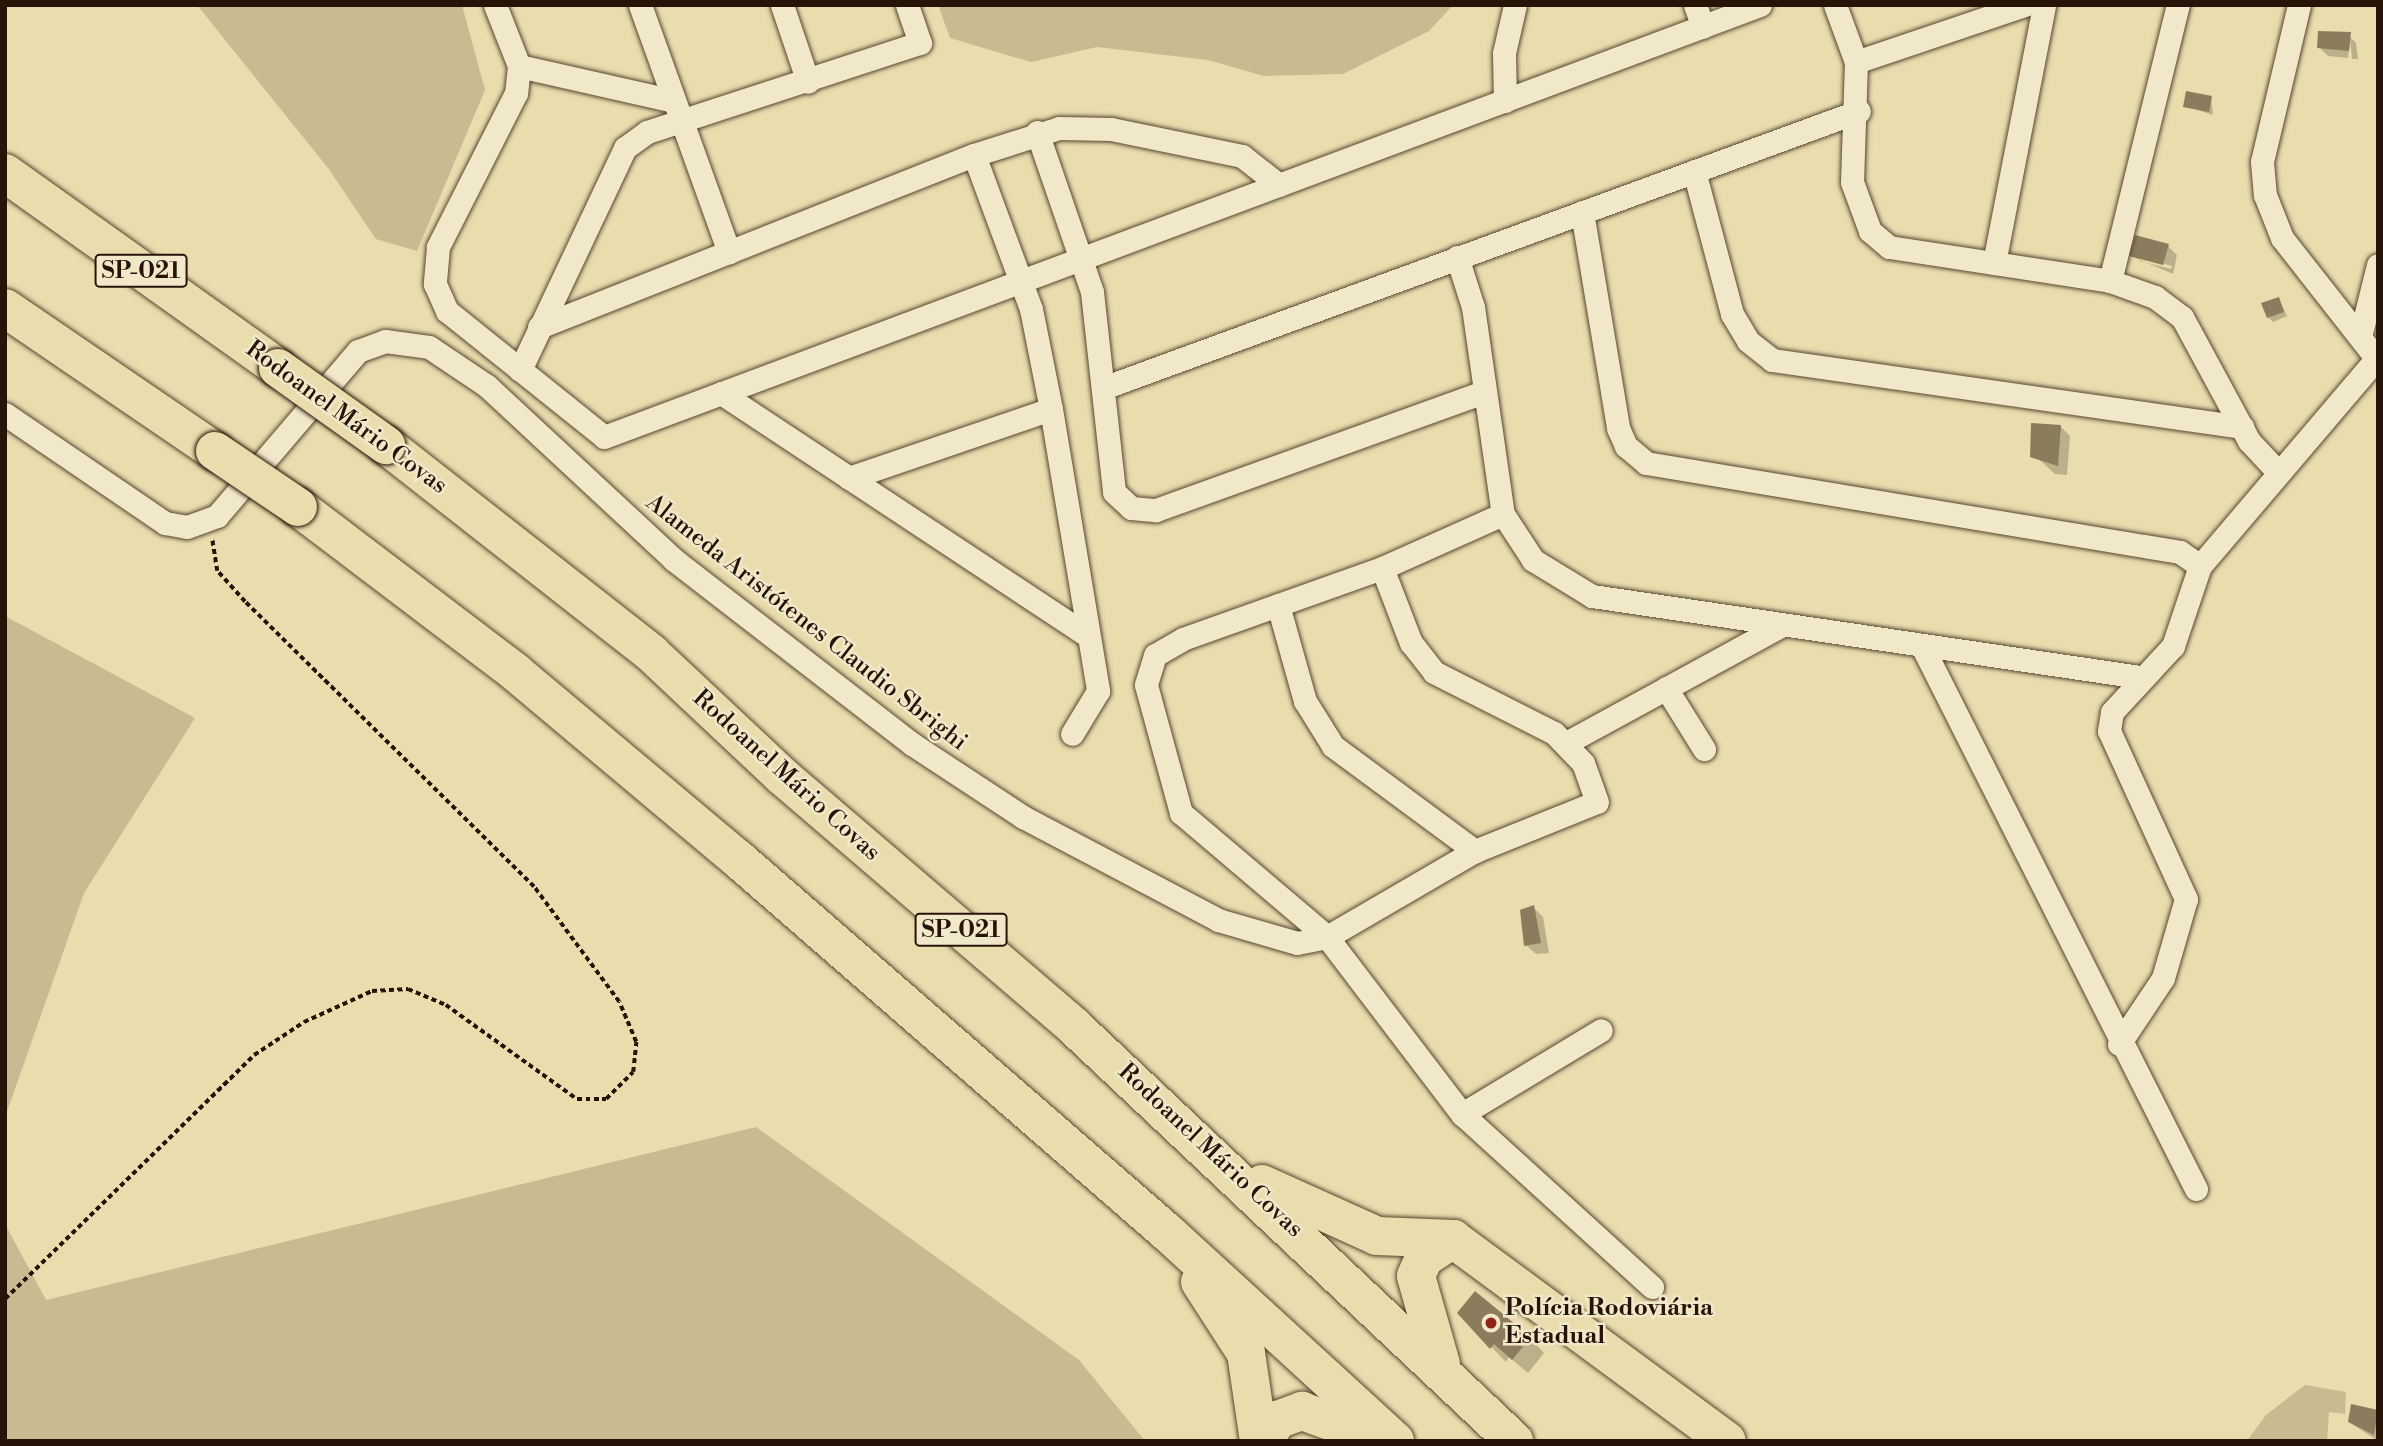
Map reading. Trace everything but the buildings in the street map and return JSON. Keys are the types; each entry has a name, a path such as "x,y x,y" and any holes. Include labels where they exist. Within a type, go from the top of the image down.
{"highway":[{"name":"Rodoanel Mário Covas","path":"5,173 386,445 651,653 1233,1170 1514,1441"},
{"path":"5,308 298,507 515,672 1168,1233 1395,1441"},
{"path":"1233,1170 1377,1236 1454,1239 1727,1441"},
{"path":"1168,1233 1246,1353 1259,1441"},
{"path":"1443,1370 1416,1276 1424,1258 1454,1239"},
{"path":"1264,1441 1277,1420 1302,1411 1383,1441"}],"street":[{"path":"495,5 519,66 516,93 438,247 434,271 447,312 604,437 1505,101 1699,16 1760,5"},
{"path":"640,5 729,251"},
{"path":"782,5 808,82"},
{"path":"520,370 615,156 677,111 808,82 920,43 907,5"},
{"path":"1505,101 1504,53 1515,5"},
{"path":"1835,5 1856,62 1858,111 1852,182 1870,231 1889,247 2110,281 2155,297 2182,317 2242,427 2278,472"},
{"path":"1856,62 2024,5"},
{"path":"1994,263 2044,5"},
{"path":"2110,281 2178,5"},
{"path":"2119,1044 2162,978 2186,899 2109,731 2112,712 2140,677 2173,646 2200,566 2377,357 2282,238 2265,195 2262,162 2299,5"},
{"path":"519,66 677,111"},
{"path":"1103,388 1858,111"},
{"path":"539,327 1037,132 1096,127 1242,156 1279,185"},
{"path":"1037,132 1082,258 1103,388 1114,492 1131,508 1156,510 1484,392"},
{"path":"974,155 1020,281 1051,409 1085,634 1098,691 1072,734"},
{"path":"1694,171 1732,314 1748,341 1772,360 2242,427"},
{"path":"1582,212 1618,428 1626,446 1646,463 2180,552 2200,566"},
{"path":"1458,257 1473,307 1503,514 1534,560 1592,596 1923,648 2140,677"},
{"path":"2360,337 2378,265"},
{"name":"Alameda Aristótenes Claudio Sbrighi","path":"218,516 341,364 385,341 429,347 487,386 674,560 912,744 1023,817 1218,920 1297,943 1327,937 1475,851 1597,802 1589,774 1566,743"},
{"path":"721,393 1085,634"},
{"path":"849,478 1051,409"},
{"path":"5,414 165,523 187,527 218,516"},
{"path":"1503,514 1382,568 1278,605 1155,655 1146,685 1181,813 1327,937 1462,1114 1652,1287"},
{"path":"1382,568 1411,643 1434,672 1566,743 1781,626"},
{"path":"1278,605 1305,701 1333,746 1475,851"},
{"path":"1923,648 2119,1044 2196,1189"},
{"path":"1666,688 1704,749"},
{"path":"1462,1114 1601,1030"}],"path":[{"path":"5,1299 254,1055 304,1022 372,990 408,989 429,996 577,1099 606,1099 633,1073 637,1058 630,1024 594,964 488,835 217,571 212,541 218,516"}],"shaded area":[{"path":"197,5 462,5 485,90 417,251 376,239 328,168"},
{"path":"938,5 1453,5 1429,31 1343,74 1264,76 1208,60 1097,47 1031,62 950,38"},
{"path":"5,616 195,718 84,893 5,1117"},
{"path":"756,1127 1079,1360 1145,1441 5,1441 5,1224 46,1300"},
{"path":"2305,1385 2346,1392 2345,1414 2329,1412 2327,1441 2247,1441 2266,1415"}],"place":[{"name":"Polícia Rodoviária Estadual","path":"1491,1323"}]}
